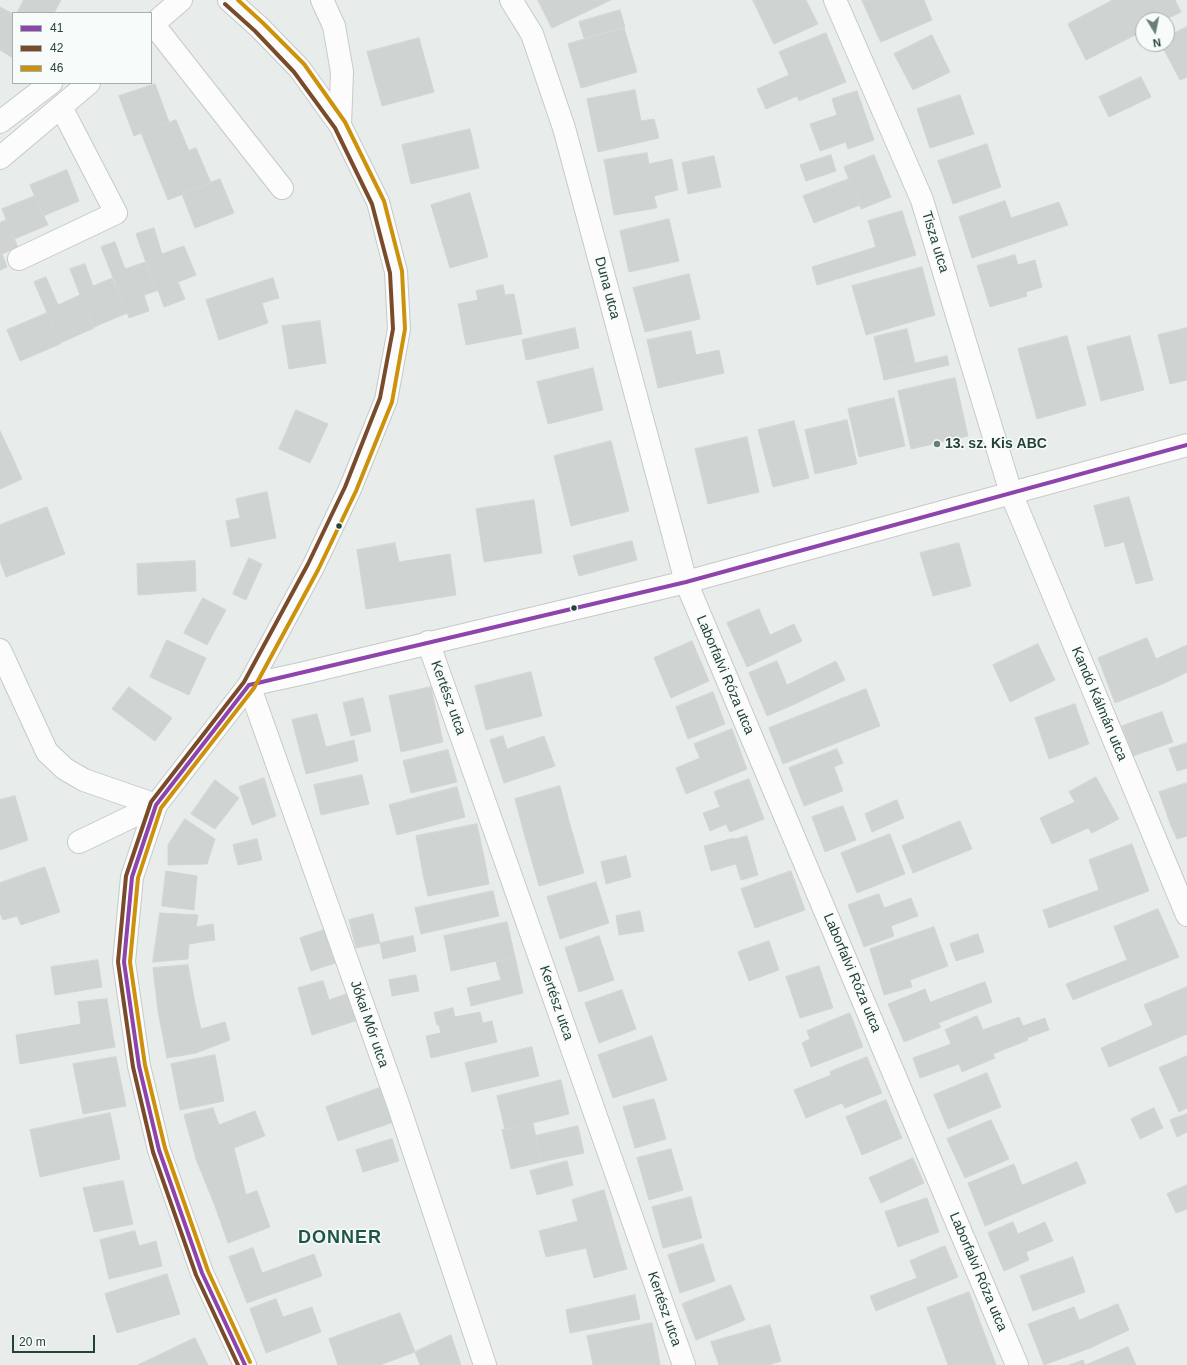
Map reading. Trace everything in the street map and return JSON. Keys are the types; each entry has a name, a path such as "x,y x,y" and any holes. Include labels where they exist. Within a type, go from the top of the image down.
{"street":[{"path":"181,0 152,25 282,188"},
{"path":"229,0 259,27 299,68 340,125 378,202 396,272 399,329 386,400 350,489 313,567 249,684 156,805 132,877 124,962 139,1066 159,1150 202,1273 245,1365"},
{"path":"322,0 334,26 342,72 340,125"},
{"name":"Duna utca","path":"511,0 532,34 564,128 686,582"},
{"name":"Tisza utca","path":"835,0 922,200 1011,493"},
{"path":"0,122 50,84"},
{"path":"0,158 88,84"},
{"path":"19,259 116,213 61,107"},
{"path":"249,684 300,674 428,642 686,582 1187,445"},
{"name":"Kandó Kálmán utca","path":"1011,493 1187,915"},
{"name":"Laborfalvi Róza utca","path":"686,582 1018,1365"},
{"name":"Kertész utca","path":"428,642 684,1365"},
{"path":"0,650 47,752 65,769 84,780 156,805"},
{"name":"Jókai Mór utca","path":"249,684 398,1104 485,1365"},
{"path":"79,842 156,805"}],"building":[{"path":"24,0 61,0 55,12 18,12"},
{"path":"538,0 611,0 552,28"},
{"path":"753,0 806,0 818,24 774,44"},
{"path":"862,0 924,0 932,20 881,42"},
{"path":"1113,0 1175,0 1181,12 1175,15 1175,12 1135,12 1135,35 1086,60 1068,24"},
{"path":"0,7 12,13 12,57 0,50"},
{"path":"620,10 625,27 584,38 579,22"},
{"path":"1187,27 1187,77 1180,80 1165,52 1175,52 1175,33"},
{"path":"624,28 637,72 581,88 568,44"},
{"path":"826,33 846,82 799,101 797,96 766,109 757,89 789,75 779,52"},
{"path":"932,35 950,72 913,90 894,54"},
{"path":"419,38 434,92 382,106 367,52"},
{"path":"1141,77 1151,97 1109,117 1099,97"},
{"path":"155,84 169,122 134,136 119,96"},
{"path":"635,90 641,121 654,119 659,138 598,152 587,99"},
{"path":"857,91 874,140 848,149 846,142 820,151 810,124 837,115 832,99"},
{"path":"960,95 974,134 930,148 917,109"},
{"path":"176,120 189,151 154,165 141,133"},
{"path":"470,129 479,168 411,184 402,145"},
{"path":"987,144 1001,187 953,204 938,161"},
{"path":"196,148 211,183 168,200 154,165"},
{"path":"647,153 649,164 672,159 678,190 654,196 657,208 614,215 604,160"},
{"path":"831,155 836,171 806,181 800,165"},
{"path":"874,155 891,197 861,209 844,167"},
{"path":"714,156 721,187 688,194 682,163"},
{"path":"67,170 79,201 43,216 30,185"},
{"path":"220,179 234,213 195,228 182,194"},
{"path":"849,179 860,205 814,223 803,196"},
{"path":"470,193 488,257 450,268 431,205"},
{"path":"35,196 48,225 14,239 2,209"},
{"path":"1005,201 1011,218 1059,202 1068,225 972,258 959,217"},
{"path":"902,211 916,255 817,285 812,267 876,247 868,221"},
{"path":"669,219 679,261 629,272 620,231"},
{"path":"6,220 18,247 2,254 7,267 0,270 0,223"},
{"path":"154,228 162,254 184,246 196,275 178,282 185,299 164,307 158,290 156,291 136,234"},
{"path":"115,242 125,269 145,262 156,291 144,295 149,311 129,318 101,247"},
{"path":"1015,255 1018,265 1035,260 1042,287 1026,292 1027,296 990,307 977,266"},
{"path":"85,264 93,286 112,278 127,313 94,327 70,269"},
{"path":"922,267 935,315 866,335 852,286"},
{"path":"689,274 700,319 645,332 633,288"},
{"path":"46,277 58,305 80,295 94,328 60,343 34,282"},
{"path":"273,278 279,298 262,303 268,323 219,340 206,300"},
{"path":"503,285 505,295 514,294 522,334 466,345 458,304 478,300 476,291"},
{"path":"47,313 60,344 20,361 7,330"},
{"path":"320,321 326,363 289,369 282,326"},
{"path":"575,328 579,348 526,360 522,340"},
{"path":"1187,328 1187,380 1170,384 1158,335"},
{"path":"907,329 915,363 882,371 874,337"},
{"path":"691,331 696,355 719,350 724,373 658,388 647,340"},
{"path":"1067,336 1086,405 1037,419 1018,349"},
{"path":"1130,336 1144,390 1101,401 1087,347"},
{"path":"947,356 949,365 884,380 882,371"},
{"path":"593,368 603,410 548,424 537,382"},
{"path":"955,378 968,436 911,449 898,391"},
{"path":"894,398 905,446 859,457 848,409"},
{"path":"296,410 328,424 310,463 279,449"},
{"path":"847,420 857,464 815,474 805,430"},
{"path":"794,421 809,478 773,487 758,430"},
{"path":"0,431 12,456 0,462"},
{"path":"747,437 759,492 708,504 695,449"},
{"path":"611,441 629,511 571,526 554,456"},
{"path":"12,456 22,479 0,489 0,462"},
{"path":"267,492 276,538 231,547 226,521 240,518 236,499"},
{"path":"1129,497 1153,580 1136,584 1124,542 1105,547 1094,506"},
{"path":"534,500 542,553 484,562 476,509"},
{"path":"47,507 65,554 6,577 0,561 0,525"},
{"path":"632,541 637,560 579,576 573,556"},
{"path":"395,543 399,562 450,554 456,595 366,609 357,550"},
{"path":"959,543 971,586 933,596 920,553"},
{"path":"249,558 262,564 246,600 233,594"},
{"path":"195,561 196,591 138,595 137,564"},
{"path":"203,598 226,610 207,645 184,633"},
{"path":"759,609 770,635 794,624 802,641 747,667 727,623"},
{"path":"1147,638 1156,659 1187,645 1187,672 1165,683 1115,703 1098,658"},
{"path":"167,640 206,658 189,695 150,677"},
{"path":"692,641 709,681 671,698 654,658"},
{"path":"1038,644 1055,680 1010,702 993,665"},
{"path":"777,661 787,685 836,661 845,680 767,716 749,673"},
{"path":"531,672 542,716 486,730 475,686"},
{"path":"129,687 172,718 155,741 112,709"},
{"path":"431,687 443,742 401,752 389,696"},
{"path":"866,689 880,726 783,764 769,728"},
{"path":"713,692 725,724 688,739 676,707"},
{"path":"363,698 371,731 351,736 343,703"},
{"path":"1075,704 1089,744 1049,759 1035,718"},
{"path":"1162,712 1173,742 1133,756 1122,726"},
{"path":"317,714 326,747 354,740 358,761 306,774 292,720"},
{"path":"732,729 747,769 686,794 676,768 700,758 694,744"},
{"path":"503,736 507,749 544,736 555,766 504,783 490,740"},
{"path":"1187,743 1187,768 1177,771 1169,749"},
{"path":"837,749 843,763 834,767 843,791 804,806 789,768"},
{"path":"448,750 457,782 411,793 403,761"},
{"path":"362,775 369,804 321,815 314,785"},
{"path":"1096,777 1119,819 1092,833 1088,828 1052,844 1040,818 1075,802 1069,792"},
{"path":"264,778 276,816 252,825 239,787"},
{"path":"749,779 764,819 730,832 726,824 710,831 703,813 720,807 714,792"},
{"path":"215,780 239,798 215,829 191,814"},
{"path":"1187,783 1187,836 1177,839 1159,792"},
{"path":"560,786 569,821 524,833 515,799"},
{"path":"457,787 465,817 397,835 389,805"},
{"path":"15,796 28,840 0,850 0,800"},
{"path":"897,800 904,818 872,832 865,814"},
{"path":"843,806 856,840 825,852 812,817"},
{"path":"185,819 215,839 207,864 168,865 168,845"},
{"path":"569,821 584,873 539,886 524,833"},
{"path":"960,821 972,849 913,873 902,846"},
{"path":"477,824 485,862 423,874 416,836"},
{"path":"890,834 905,874 857,893 841,853"},
{"path":"747,836 758,875 741,880 736,864 711,871 704,846"},
{"path":"257,839 262,860 238,865 233,845"},
{"path":"1132,844 1149,891 1049,928 1043,910 1099,890 1089,860"},
{"path":"626,856 631,877 606,884 601,862"},
{"path":"485,862 489,884 428,896 423,874"},
{"path":"45,867 60,912 21,925 17,916 3,920 0,913 0,883"},
{"path":"166,871 197,876 194,910 162,906"},
{"path":"791,871 805,910 755,928 741,889"},
{"path":"596,882 609,923 560,939 547,897"},
{"path":"493,891 499,916 421,934 415,908"},
{"path":"879,894 884,908 911,898 918,916 891,926 894,936 864,947 848,905"},
{"path":"1158,909 1179,957 1073,1000 1066,984 1127,960 1114,927"},
{"path":"640,911 644,931 619,935 616,916"},
{"path":"160,913 198,915 196,927 213,924 215,940 189,944 188,959 153,962"},
{"path":"373,914 380,943 356,948 349,920"},
{"path":"507,922 515,957 451,971 444,936"},
{"path":"934,927 948,966 910,980 912,987 884,995 870,949"},
{"path":"324,930 335,963 311,971 300,938"},
{"path":"978,934 984,952 956,961 950,944"},
{"path":"413,936 416,951 383,959 380,943"},
{"path":"599,936 614,980 579,992 565,948"},
{"path":"769,941 779,970 749,981 738,952"},
{"path":"515,957 523,993 471,1006 467,988 501,980 496,962"},
{"path":"98,960 102,987 55,995 51,967"},
{"path":"188,965 195,1003 158,1011 153,968"},
{"path":"819,966 833,1008 800,1018 786,977"},
{"path":"416,975 419,991 392,996 389,980"},
{"path":"323,981 329,1000 349,993 358,1020 312,1035 298,988"},
{"path":"985,982 992,1002 938,1023 941,1027 904,1042 888,1004 925,989 930,1002"},
{"path":"1187,987 1187,1034 1109,1067 1101,1048 1153,1025 1144,1005"},
{"path":"622,990 636,1029 599,1043 585,1003"},
{"path":"107,999 115,1047 20,1064 16,1035 81,1024 78,1002"},
{"path":"195,1003 201,1029 225,1022 230,1040 196,1053 167,1058 158,1011"},
{"path":"453,1008 455,1017 480,1012 483,1023 492,1021 497,1042 431,1058 426,1036 441,1033 434,1013"},
{"path":"850,1013 863,1047 811,1067 802,1043 810,1039 807,1031"},
{"path":"977,1016 983,1030 1019,1017 1023,1026 1045,1018 1049,1030 1027,1038 1028,1040 993,1054 995,1058 962,1072 959,1064 920,1078 913,1058 951,1044 945,1030"},
{"path":"652,1036 667,1080 613,1098 598,1055"},
{"path":"532,1047 539,1076 472,1092 465,1063"},
{"path":"215,1055 224,1101 180,1110 171,1064"},
{"path":"1187,1056 1187,1108 1179,1112 1159,1068"},
{"path":"116,1057 126,1106 83,1114 73,1064"},
{"path":"867,1057 882,1093 845,1108 842,1103 806,1118 794,1090 831,1075 830,1072"},
{"path":"987,1073 1001,1107 948,1129 934,1095"},
{"path":"561,1080 569,1114 505,1130 497,1096"},
{"path":"385,1086 397,1121 338,1141 326,1107"},
{"path":"654,1099 666,1139 635,1148 623,1107"},
{"path":"886,1100 902,1138 862,1155 846,1117"},
{"path":"213,1108 219,1125 255,1111 265,1136 234,1148 196,1159 184,1115"},
{"path":"1154,1108 1163,1128 1140,1139 1131,1119"},
{"path":"110,1113 120,1159 40,1177 30,1130"},
{"path":"1187,1114 1187,1132 1177,1137 1170,1120"},
{"path":"991,1120 1009,1159 965,1178 947,1139"},
{"path":"533,1123 541,1162 511,1169 502,1130"},
{"path":"578,1126 584,1153 541,1162 535,1136"},
{"path":"392,1139 399,1161 363,1172 356,1150"},
{"path":"234,1148 246,1195 215,1206 196,1159"},
{"path":"671,1149 683,1190 649,1200 637,1158"},
{"path":"913,1158 924,1183 881,1203 869,1178"},
{"path":"567,1161 573,1185 537,1195 530,1171"},
{"path":"1077,1162 1086,1183 985,1226 968,1183 1014,1164 1022,1185"},
{"path":"123,1181 133,1224 94,1232 83,1188"},
{"path":"1187,1185 1187,1209 1176,1213 1167,1194"},
{"path":"604,1190 618,1238 586,1248 546,1257 539,1231 578,1221 572,1200"},
{"path":"257,1191 270,1227 228,1243 215,1206"},
{"path":"691,1197 702,1238 663,1248 652,1207"},
{"path":"927,1198 939,1232 898,1247 885,1212"},
{"path":"1013,1222 1018,1234 1045,1222 1053,1241 1026,1252 1029,1260 1004,1271 988,1233"},
{"path":"135,1231 139,1246 156,1241 162,1266 109,1279 100,1240"},
{"path":"618,1238 627,1269 594,1278 586,1248"},
{"path":"703,1244 715,1281 680,1293 668,1255"},
{"path":"945,1246 958,1277 876,1311 870,1296 917,1278 910,1261"},
{"path":"253,1248 262,1273 314,1254 322,1276 247,1303 229,1257"},
{"path":"1073,1257 1085,1292 1033,1311 1020,1276"},
{"path":"167,1274 180,1314 117,1333 105,1294"},
{"path":"731,1285 745,1320 696,1340 682,1304"},
{"path":"969,1292 983,1330 941,1346 927,1308"},
{"path":"635,1295 640,1319 570,1333 566,1310"},
{"path":"276,1299 283,1317 312,1307 321,1332 266,1353 250,1309"},
{"path":"1118,1304 1129,1330 1090,1348 1044,1365 1028,1324 1074,1307 1079,1320"},
{"path":"400,1313 415,1352 380,1365 338,1365 329,1339"},
{"path":"652,1323 659,1358 623,1365 593,1365 587,1336"},
{"path":"770,1325 781,1361 769,1365 719,1365 711,1342"},
{"path":"983,1330 996,1365 948,1365 941,1346"},
{"path":"451,1335 461,1365 420,1365 415,1352"},
{"path":"195,1338 208,1365 138,1365"},
{"path":"1128,1347 1136,1365 1085,1365"},
{"path":"659,1358 660,1365 623,1365"},
{"path":"1083,1360 1085,1365 1069,1365"}],"transit line":[{"name":"46","path":"238,0 304,64 345,122 384,201 402,271 405,329 392,402 356,491 318,570 254,688 161,808 138,878 130,962 145,1065 165,1148 208,1271 250,1362"},
{"name":"42","path":"225,4 255,31 294,72 335,128 372,204 390,273 393,329 380,398 345,487 308,564 244,682 151,802 126,876 118,962 133,1067 153,1152 196,1275 238,1365"},
{"name":"41","path":"249,685 686,582 1187,445"},
{"name":"41","path":"245,1365 202,1273 159,1150 139,1066 124,962 132,877 156,805 249,685"}],"place":[{"name":"13. sz. Kis ABC","path":"937,444"}],"district":[{"name":"DONNER","path":"340,1238"}]}
